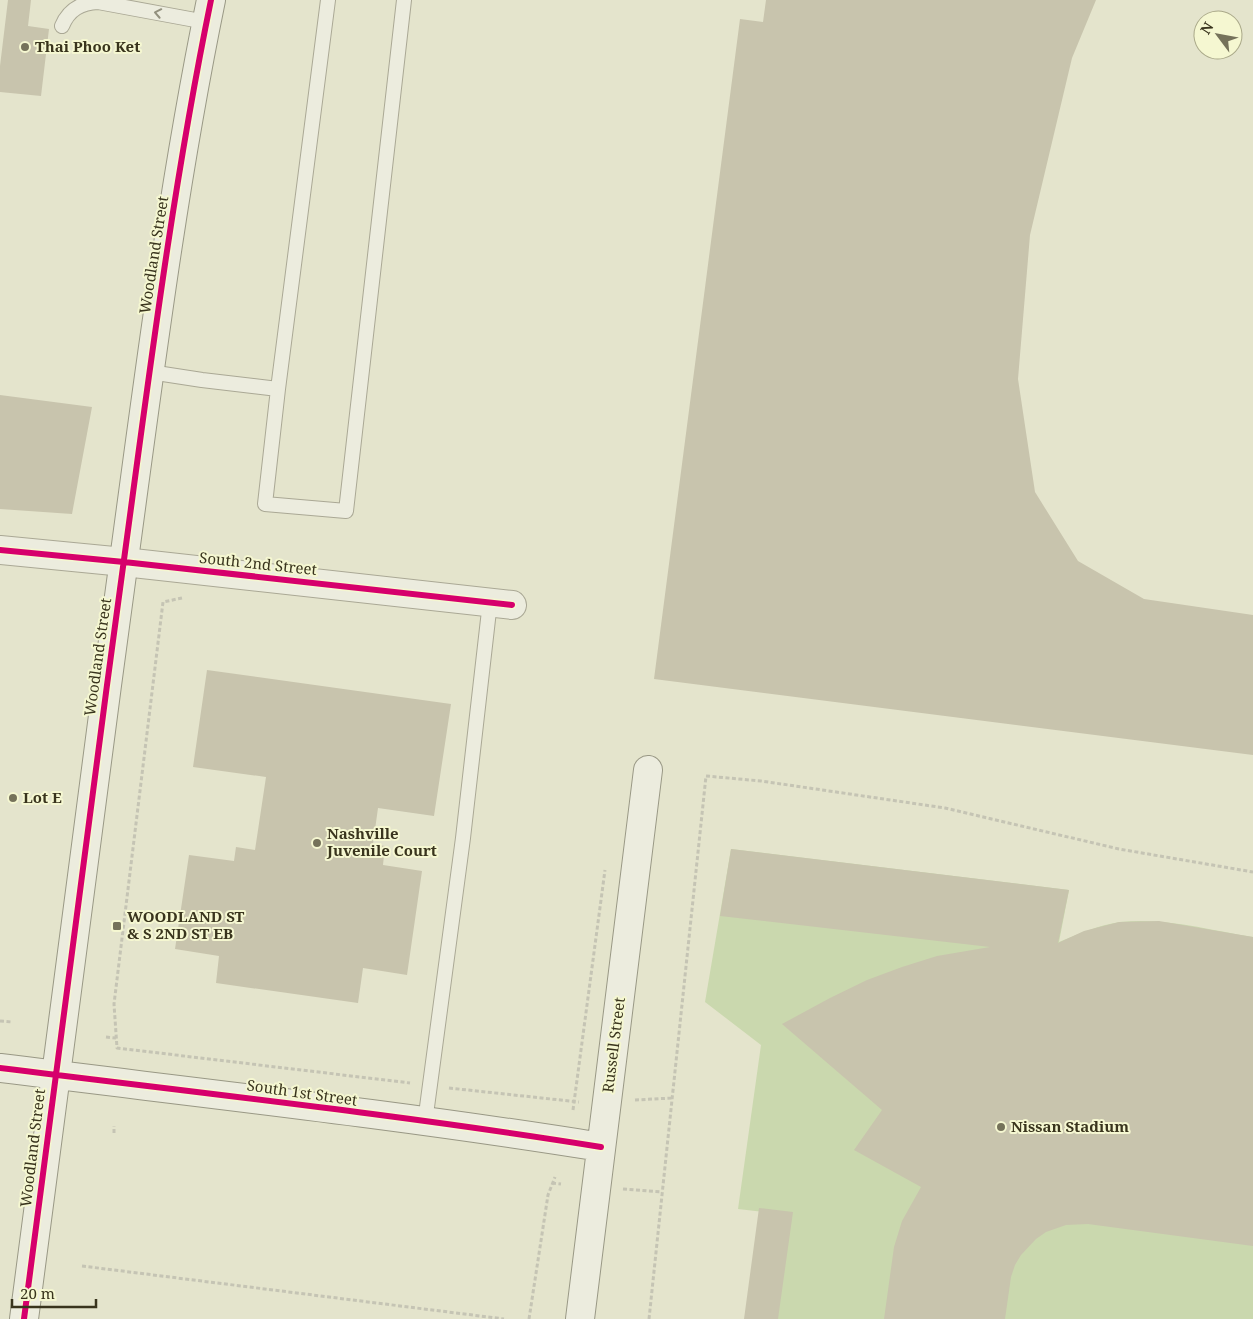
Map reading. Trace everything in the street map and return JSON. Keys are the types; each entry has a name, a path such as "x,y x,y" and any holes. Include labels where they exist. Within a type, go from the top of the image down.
{"street":[{"name":"Woodland Street","path":"24,1319 150,372 173,209 208,11"},
{"name":"South 2nd Street","path":"0,550 501,604"},
{"name":"Russell Street","path":"580,1319 648,770"},
{"name":"South 1st Street","path":"0,1068 426,1122 601,1148"}],"lane":[{"path":"328,0 265,504 346,511 404,0"},
{"path":"62,26 65,19 75,8 83,4 98,2 208,11"},
{"path":"150,372 278,389"},
{"path":"426,1122 463,838 501,604"}],"path":[{"path":"192,599 182,598 163,602 114,1004 118,1048 575,1102"},
{"path":"649,1319 706,776 761,781 945,808 1119,849 1253,872"},
{"path":"573,1110 605,866"},
{"path":"0,1021 12,1022"},
{"path":"106,1037 116,1038"},
{"path":"632,1100 672,1098"},
{"path":"114,1126 114,1133"},
{"path":"529,1319 548,1195 555,1177"},
{"path":"552,1183 561,1184"},
{"path":"622,1189 662,1192"},
{"path":"82,1266 504,1319"}],"green space":[{"name":"Nissan Stadium","path":"731,849 1069,890 1059,942 1104,925 1137,921 1187,925 1253,937 1253,1319 752,1319 765,1212 738,1209 761,1045 705,1002"}],"building":[{"name":"Thai Phoo Ket","path":"8,0 31,0 28,26 49,29 41,96 0,92 0,66"},
{"path":"766,0 1096,0 1072,58 1030,235 1018,379 1035,492 1078,561 1144,599 1253,615 1253,755 654,679 740,19 763,22"},
{"path":"0,395 92,407 72,514 0,509"},
{"path":"207,670 451,704 434,816 378,808 373,844 385,846 383,865 422,871 407,975 363,968 358,1003 216,983 219,956 175,949 189,855 234,861 236,847 255,850 266,777 193,767"},
{"name":"Nissan Stadium","path":"731,849 1069,890 1058,943 1084,931 1119,922 1159,921 1253,937 1253,1246 1088,1224 1066,1225 1046,1232 1036,1239 1021,1255 1011,1277 1005,1319 884,1319 894,1247 902,1221 921,1187 854,1150 882,1110 782,1024 867,980 902,967 937,956 990,947 720,916"},
{"path":"759,1208 793,1212 778,1319 744,1319"}],"cycle path":[{"path":"24,1319 150,367 184,147 211,0"},
{"path":"0,550 512,605"},
{"path":"0,1068 376,1115 601,1147"}],"place":[{"name":"Thai Phoo Ket","path":"25,47"},
{"name":"Lot E","path":"13,798"},
{"name":"Nashville Juvenile Court","path":"317,843"},
{"name":"WOODLAND ST & S 2ND ST EB","path":"117,926"},
{"name":"Nissan Stadium","path":"1001,1127"}]}
